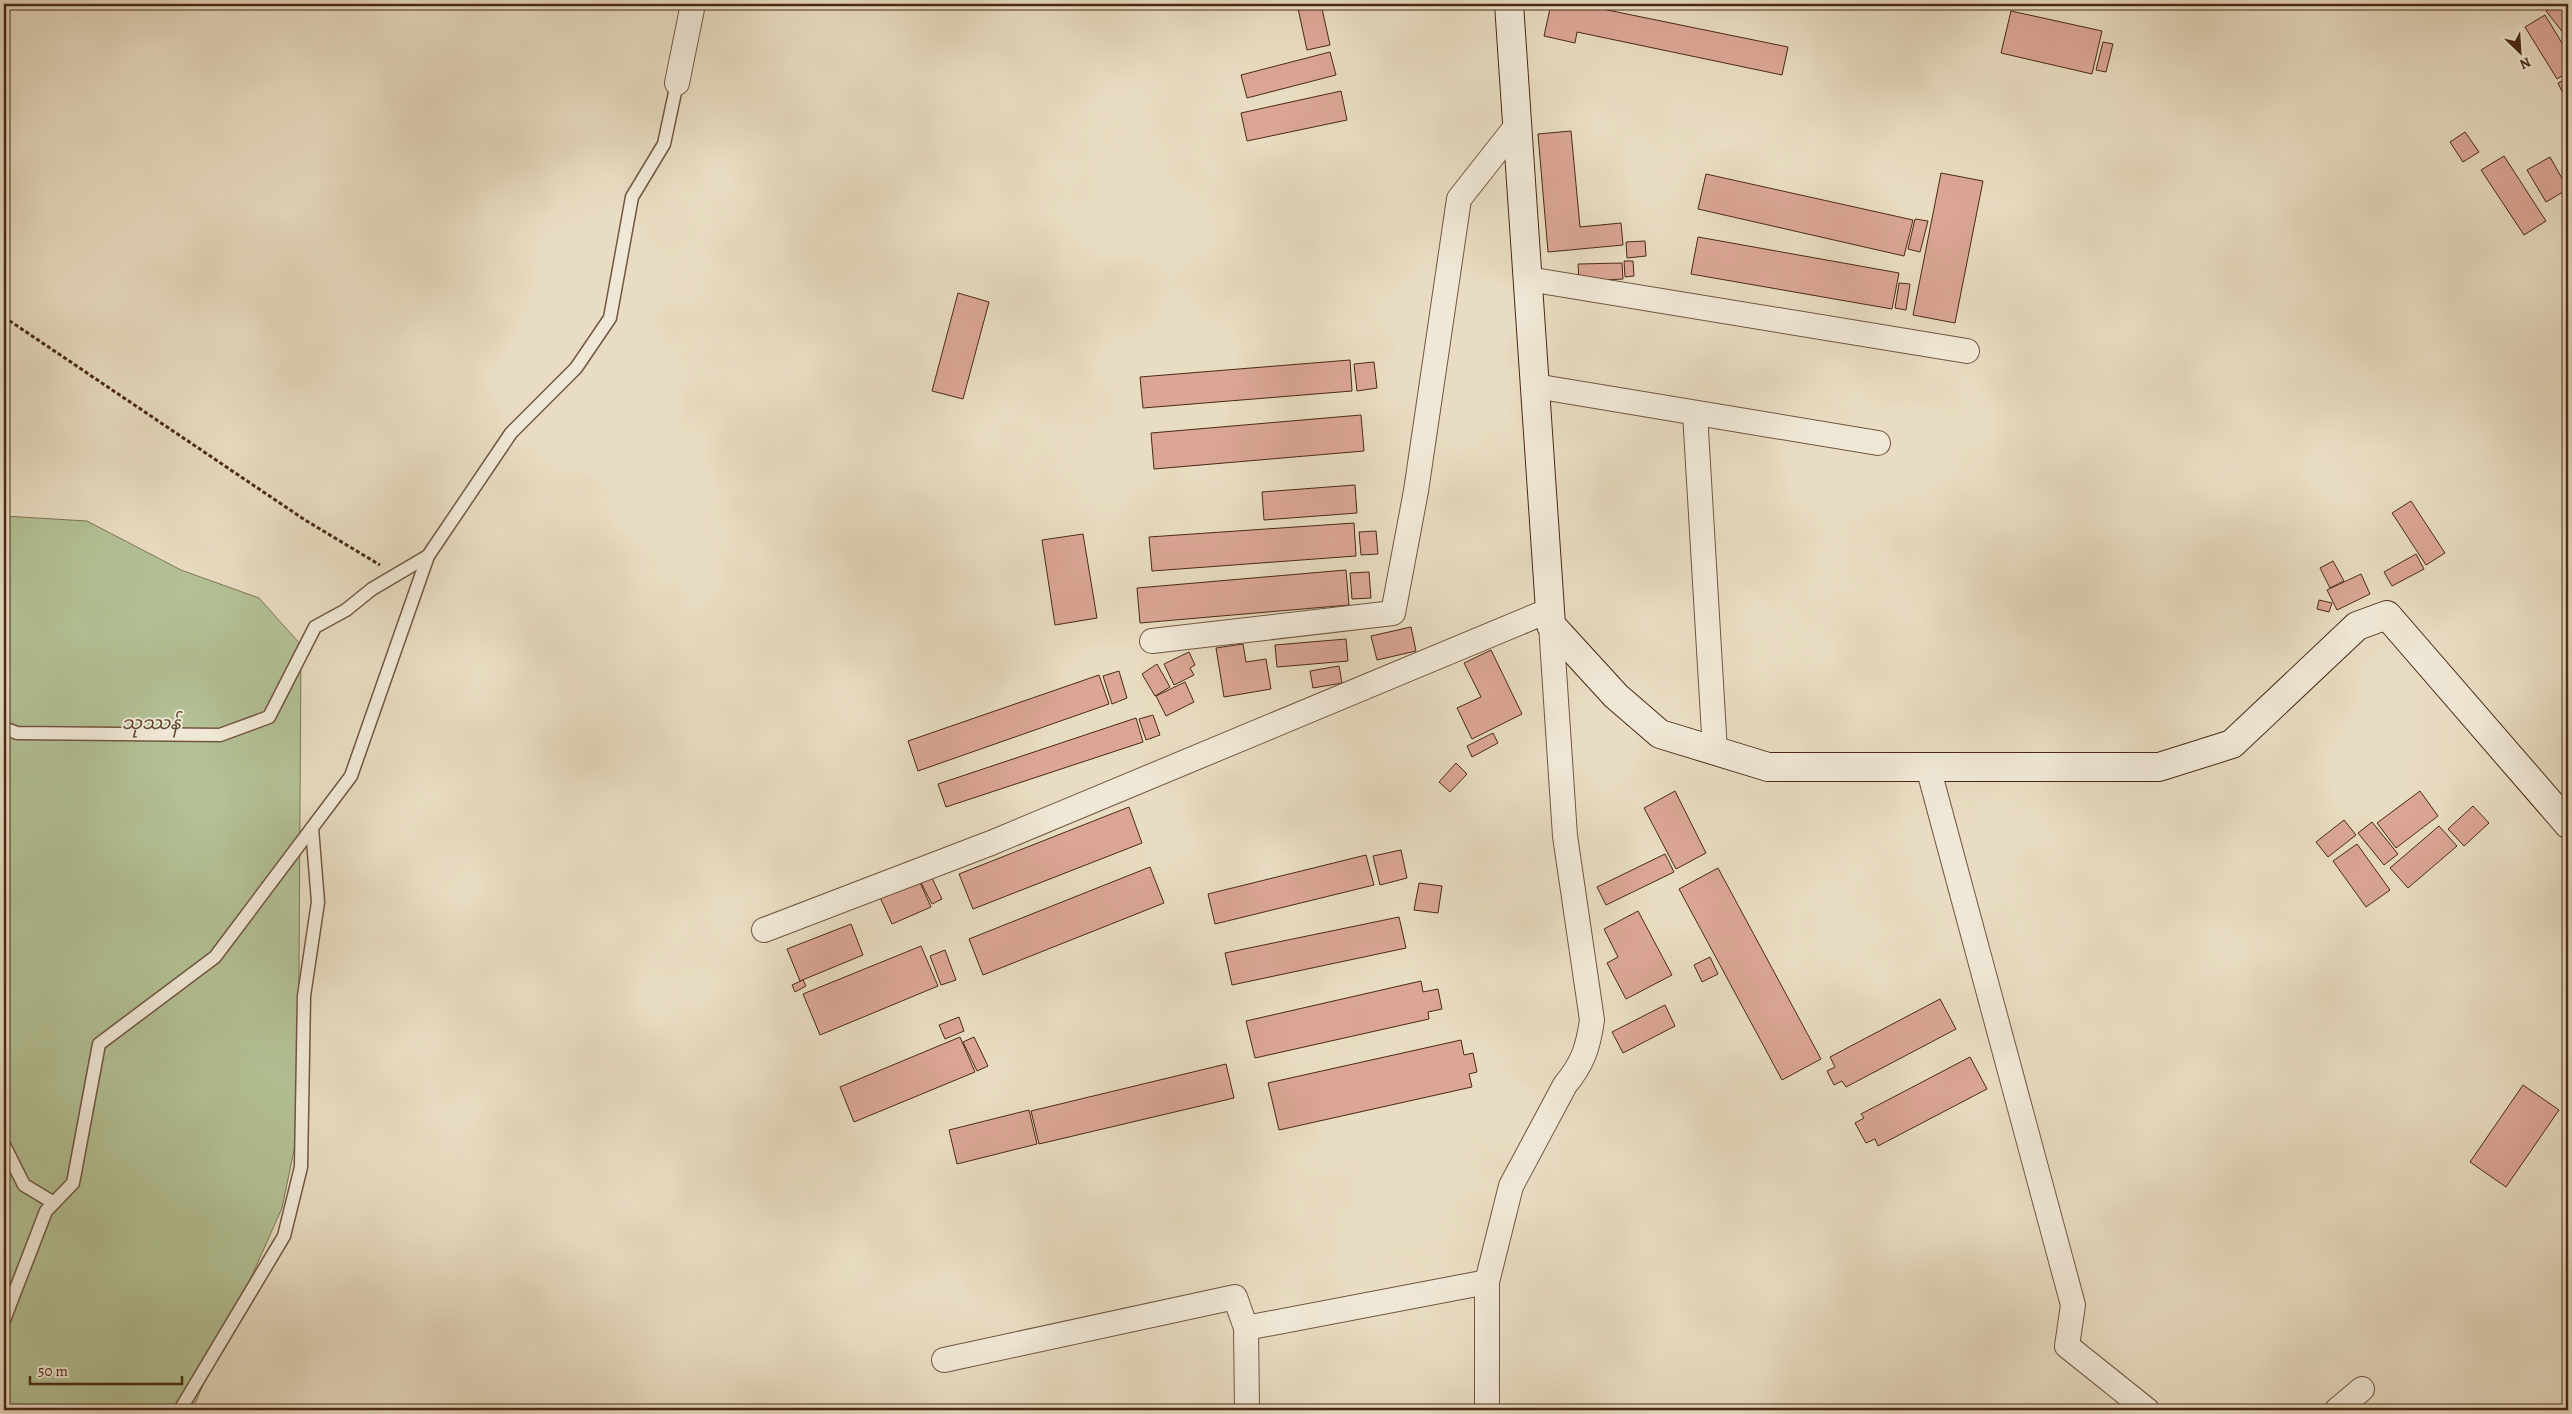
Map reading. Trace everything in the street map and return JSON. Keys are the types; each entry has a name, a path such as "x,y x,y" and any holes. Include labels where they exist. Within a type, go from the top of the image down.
{"street":[{"path":"678,83 693,4"},
{"path":"1487,1410 1487,1282 1511,1186 1565,1085 1577,1070 1587,1050 1592,1020 1565,836 1509,4"},
{"path":"1152,641 1393,612 1416,491 1459,199 1518,124"},
{"path":"1528,279 1967,351"},
{"path":"1535,386 1878,443"},
{"path":"1694,413 1715,751"},
{"path":"1551,618 1616,696 1660,734 1768,767 2159,767 2232,744 2357,626 2387,614 2568,824"},
{"path":"764,930 991,843 1551,618"},
{"path":"1928,767 2074,1305 2067,1346 2147,1410"},
{"path":"1246,1328 1487,1282"},
{"path":"944,1360 1236,1297 1246,1328 1247,1410"},
{"path":"2338,1410 2362,1389"}],"lane":[{"path":"4,1320 46,1211 73,1183 99,1044 215,957 351,776 428,556 511,433 576,368 610,318 632,197 664,144 678,83"},
{"path":"4,728 17,733 220,735 269,717 315,627 346,610 372,588 428,556"},
{"path":"180,1410 284,1236 301,1167 304,996 318,902 312,828"},
{"path":"4,1145 24,1185 54,1203"}],"path":[{"path":"4,317 304,520 396,575"}],"green space":[{"name":"သုဿန်","path":"4,516 87,521 181,570 259,598 301,645 298,1131 282,1208 192,1410 4,1410"}],"building":[{"path":"1297,4 1321,4 1330,45 1307,50"},
{"path":"1551,4 1578,4 1788,47 1782,75 1577,32 1575,43 1544,36"},
{"path":"2556,4 2568,4 2568,39 2546,11"},
{"path":"2011,11 2102,31 2092,74 2001,53"},
{"path":"2545,15 2568,53 2568,72 2557,79 2525,27"},
{"path":"2103,42 2113,44 2106,72 2096,70"},
{"path":"1330,52 1336,75 1247,98 1241,75"},
{"path":"2568,78 2568,104 2558,83"},
{"path":"1341,91 1347,120 1247,141 1241,113"},
{"path":"1571,131 1580,227 1621,223 1623,245 1548,252 1538,134"},
{"path":"2465,132 2479,152 2463,162 2450,142"},
{"path":"2504,156 2546,221 2524,235 2481,170"},
{"path":"2550,157 2568,189 2546,202 2527,170"},
{"path":"1941,173 1983,181 1955,323 1913,315"},
{"path":"1706,174 1913,220 1904,256 1698,209"},
{"path":"1915,219 1928,221 1920,252 1908,249"},
{"path":"1698,237 1899,273 1892,309 1691,274"},
{"path":"1645,241 1646,256 1627,258 1626,242"},
{"path":"1624,261 1633,261 1634,276 1625,277"},
{"path":"1622,263 1623,279 1579,281 1578,264"},
{"path":"1899,283 1910,284 1906,310 1895,308"},
{"path":"958,293 989,302 963,399 932,391"},
{"path":"1350,360 1352,391 1143,408 1140,377"},
{"path":"1374,362 1377,388 1357,391 1354,364"},
{"path":"1361,415 1364,451 1154,469 1151,433"},
{"path":"1355,485 1357,513 1264,520 1262,492"},
{"path":"2411,501 2445,553 2426,565 2392,513"},
{"path":"1354,523 1356,556 1152,571 1149,537"},
{"path":"1376,531 1378,554 1361,555 1359,532"},
{"path":"1083,534 1097,618 1055,625 1042,540"},
{"path":"2416,554 2424,569 2392,586 2384,572"},
{"path":"2333,561 2344,581 2330,588 2320,568"},
{"path":"1346,570 1349,605 1140,623 1137,588"},
{"path":"1369,572 1371,598 1352,599 1350,573"},
{"path":"2361,574 2370,594 2337,610 2327,590"},
{"path":"2319,600 2332,603 2329,612 2317,609"},
{"path":"1411,627 1416,651 1377,660 1371,636"},
{"path":"1346,639 1348,661 1277,667 1275,645"},
{"path":"1243,644 1246,662 1266,659 1271,689 1224,697 1216,648"},
{"path":"1491,650 1522,714 1472,739 1457,708 1481,697 1464,663"},
{"path":"1189,652 1195,665 1190,668 1194,675 1174,685 1164,664"},
{"path":"1157,664 1170,687 1155,696 1142,674"},
{"path":"1339,666 1342,683 1313,688 1310,671"},
{"path":"1119,671 1127,698 1112,704 1103,676"},
{"path":"1099,675 1109,704 918,771 908,741"},
{"path":"1185,682 1194,702 1166,716 1156,696"},
{"path":"1153,715 1160,735 1146,740 1139,719"},
{"path":"1136,718 1143,742 946,807 938,784"},
{"path":"1493,733 1498,743 1472,757 1467,746"},
{"path":"1456,763 1467,774 1450,792 1439,782"},
{"path":"1675,791 1706,853 1676,869 1644,808"},
{"path":"2420,791 2438,816 2396,848 2377,823"},
{"path":"2473,806 2489,823 2464,846 2448,829"},
{"path":"1129,807 1142,843 973,909 959,874"},
{"path":"2344,820 2356,835 2328,857 2316,842"},
{"path":"2372,822 2398,854 2384,865 2358,833"},
{"path":"2439,826 2457,846 2408,888 2390,868"},
{"path":"2357,844 2390,890 2366,907 2333,861"},
{"path":"1401,850 1407,878 1380,885 1373,856"},
{"path":"1665,854 1674,872 1606,905 1597,887"},
{"path":"1366,855 1374,885 1215,924 1208,894"},
{"path":"1150,867 1164,903 983,975 969,939"},
{"path":"1718,868 1821,1059 1782,1080 1679,889"},
{"path":"931,876 942,899 932,904 920,881"},
{"path":"918,878 931,907 892,924 879,895"},
{"path":"1419,883 1442,886 1438,913 1414,910"},
{"path":"1638,911 1672,975 1626,999 1607,963 1618,957 1604,929"},
{"path":"1399,917 1406,948 1232,985 1225,953"},
{"path":"851,924 863,955 800,981 787,949"},
{"path":"921,946 938,986 820,1035 803,994"},
{"path":"945,950 956,980 941,985 930,956"},
{"path":"1710,957 1718,974 1702,982 1694,965"},
{"path":"803,980 806,986 795,992 792,985"},
{"path":"1421,981 1423,992 1438,989 1442,1009 1428,1012 1429,1019 1255,1058 1246,1021"},
{"path":"1940,999 1956,1029 1846,1087 1842,1081 1834,1085 1827,1071 1835,1067 1830,1057"},
{"path":"1665,1005 1675,1026 1623,1053 1612,1032"},
{"path":"959,1017 964,1031 945,1039 939,1025"},
{"path":"960,1037 975,1072 854,1122 840,1087"},
{"path":"974,1037 988,1066 977,1071 963,1042"},
{"path":"1461,1040 1464,1055 1473,1053 1477,1072 1469,1074 1472,1087 1279,1130 1268,1083"},
{"path":"1970,1057 1987,1089 1878,1146 1875,1139 1866,1143 1855,1123 1864,1118 1861,1114"},
{"path":"1226,1064 1234,1098 1039,1144 1031,1111"},
{"path":"2523,1085 2559,1110 2506,1187 2470,1162"},
{"path":"1029,1110 1037,1144 957,1164 949,1130"}]}
